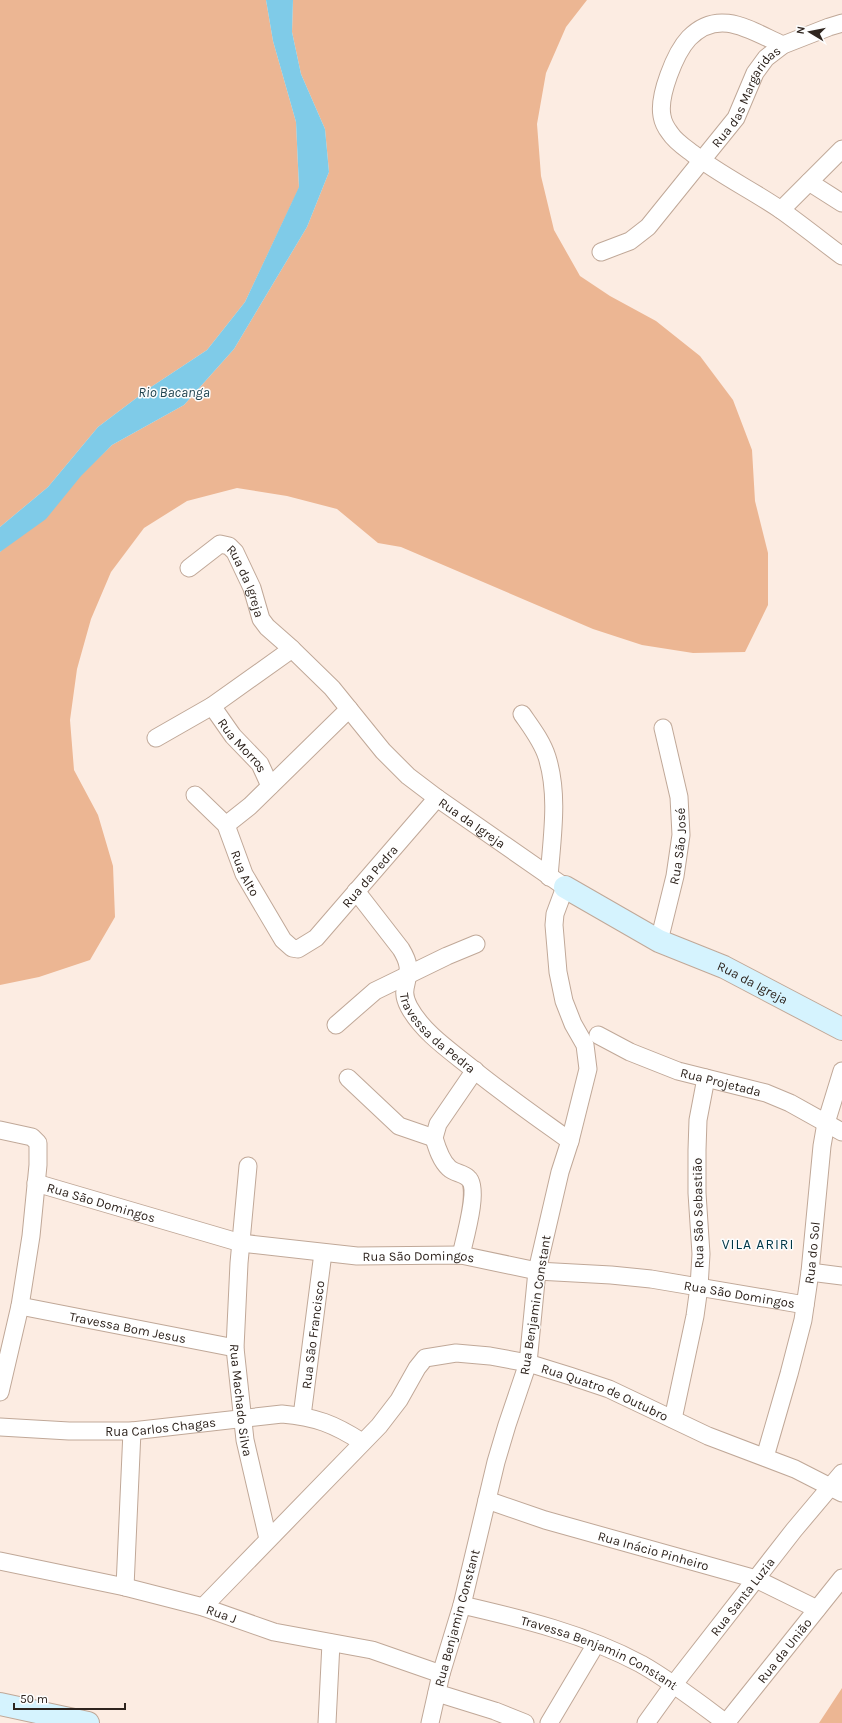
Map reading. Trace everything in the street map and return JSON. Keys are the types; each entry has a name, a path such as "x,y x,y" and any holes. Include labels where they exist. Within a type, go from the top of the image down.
{"street":[{"name":"Rua das Margaridas","path":"783,45 745,28 723,22 710,23 696,31 686,41 674,60 663,99 662,115 664,123 670,133 702,162 781,210 842,256"},
{"name":"Rua das Margaridas","path":"601,252 630,241 648,227 736,118 759,68 766,58 783,45 842,23"},
{"path":"781,210 842,149"},
{"path":"809,182 842,203"},
{"name":"Rua da Igreja","path":"189,568 220,544 229,546 235,552 252,588 261,619 332,688 383,751 408,776 437,798 557,882 659,940 724,968 842,1029"},
{"name":"Rua Morros","path":"156,738 212,706 292,648"},
{"name":"Rua Morros","path":"212,706 233,736 260,764 270,786"},
{"path":"226,825 250,806 349,709"},
{"name":"Rua Benjamin Constant","path":"430,1723 441,1674 462,1605 487,1500 507,1425 528,1363 537,1271 560,1172 570,1141 588,1069 585,1045 573,1024 564,1001 558,972 554,925 557,882 553,832 553,782 547,756 539,740 522,714"},
{"name":"Rua São José","path":"659,940 675,876 681,835 679,797 663,728"},
{"name":"Rua Alto","path":"195,795 226,825 244,874 284,940 292,948 298,949"},
{"name":"Rua da Pedra","path":"298,949 316,938 437,798"},
{"name":"Travessa da Pedra","path":"356,891 401,949 406,959 408,976 404,988 404,995 422,1025 447,1049 570,1141"},
{"path":"336,1025 375,991 447,956 476,944"},
{"name":"Rua Projetada","path":"598,1035 656,1064 766,1093 790,1103 842,1132"},
{"path":"461,1255 473,1195 472,1183 469,1178 449,1168 441,1157 434,1138 438,1124 475,1070"},
{"name":"Rua do Sol","path":"765,1457 790,1374 806,1305 822,1146 826,1123 842,1071"},
{"path":"348,1078 399,1126 434,1138"},
{"name":"Rua São Sebastião","path":"673,1419 695,1316 699,1287 701,1254 697,1193 698,1120 706,1078"},
{"path":"0,1130 32,1137 38,1143 38,1165 31,1236 20,1306 0,1392"},
{"name":"Rua Machado Silva","path":"248,1166 236,1307 235,1348 246,1447 268,1539"},
{"name":"Rua São Domingos","path":"36,1183 241,1242 357,1256 461,1255 537,1271 611,1275 699,1287 806,1305"},
{"name":"Rua São Francisco","path":"302,1416 323,1253"},
{"path":"810,1272 842,1276"},
{"name":"Travessa Bom Jesus","path":"20,1306 235,1348"},
{"name":"Rua Quatro de Outubro","path":"268,1539 308,1500 379,1426 399,1400 417,1368 425,1358 456,1353 490,1356 528,1363 609,1389 708,1436 795,1469 836,1490"},
{"name":"Rua Carlos Chagas","path":"0,1426 69,1431 132,1431 282,1414 302,1416 341,1428 362,1442"},
{"path":"125,1587 132,1431"},
{"name":"Rua Santa Luzia","path":"646,1723 674,1684 756,1579 836,1490 842,1473"},
{"name":"Rua Inácio Pinheiro","path":"487,1500 545,1520 756,1579 817,1609"},
{"path":"203,1607 268,1539"},
{"name":"Rua J","path":"0,1561 125,1587 203,1607 274,1632 372,1650 441,1674"},
{"name":"Rua da União","path":"726,1723 842,1578"},
{"name":"Travessa Benjamin Constant","path":"462,1605 517,1618 561,1631 596,1644 640,1664 674,1684 726,1723"},
{"path":"327,1723 331,1642"},
{"path":"549,1723 596,1644"},
{"path":"437,1693 495,1711 525,1723"},
{"path":"0,1704 43,1718 88,1723"}],"shaded area":[{"path":"0,0 266,0 273,41 296,122 299,188 245,302 207,350 151,387 98,427 48,487 0,527"},
{"path":"293,0 587,0 566,27 546,73 537,124 541,176 554,230 580,276 610,296 656,321 700,356 733,400 752,450 755,501 768,553 768,605 745,652 693,653 642,645 593,629 401,547 378,543 337,509 287,496 237,488 187,501 144,528 111,572 91,619 77,669 70,720 74,770 98,815 113,866 115,917 90,960 39,977 0,985 0,552 112,445 184,405 234,349 307,227 329,172 325,129 301,74 292,32"},
{"path":"842,1688 842,1723 819,1723"}],"water":[{"name":"Rio Bacanga","path":"266,0 293,0 292,32 301,74 325,129 329,172 307,227 234,349 184,405 112,445 81,476 46,519 0,552 0,527 48,487 98,427 151,387 207,350 245,302 299,187 296,122 273,41"}],"district":[{"name":"VILA ARIRI","path":"758,1244"}]}
